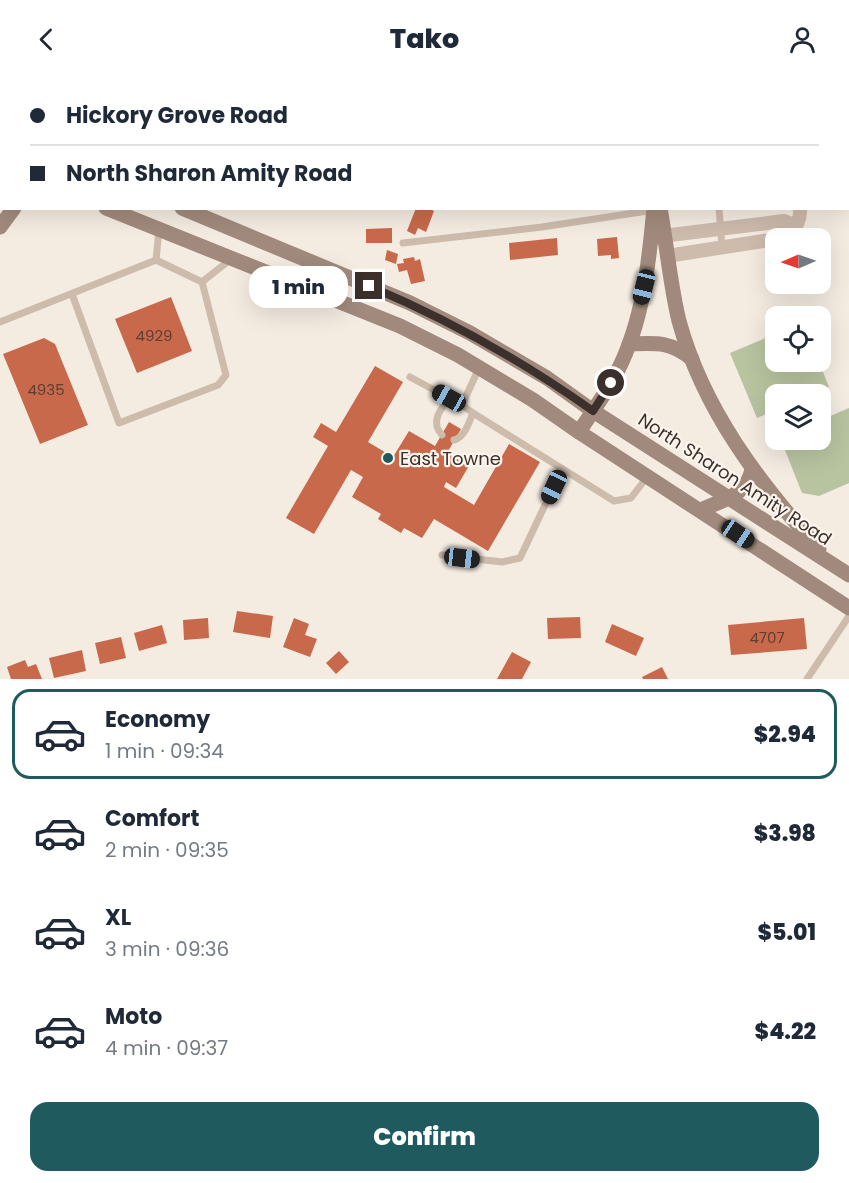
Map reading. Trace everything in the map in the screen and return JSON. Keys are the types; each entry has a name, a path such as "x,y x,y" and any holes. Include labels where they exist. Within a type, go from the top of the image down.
{"main road":[{"path":"0,227 13,210"},
{"path":"111,210 400,326 458,355 533,399 579,432 849,608"},
{"name":"North Sharon Amity Road","path":"187,210 410,303 470,333 547,378 593,411 849,575"},
{"path":"579,432 618,369 629,344 658,236 656,210"},
{"path":"658,236 667,256 679,320 692,359 726,429 773,497 834,564"},
{"path":"629,344 670,345 680,349 692,359"},
{"path":"700,510 728,498 746,486 752,469"}],"street":[{"path":"658,236 784,221 796,226 800,219 800,210"},
{"path":"667,256 765,241"}],"lane":[{"path":"404,243 542,227 650,210"},
{"path":"719,210 723,247"},
{"path":"156,261 159,230"},
{"path":"202,282 231,259"},
{"path":"0,322 156,261 202,282"},
{"path":"72,294 119,423 218,385 226,375 202,282"},
{"path":"462,405 478,368"},
{"path":"410,377 462,405 614,501 631,498 648,476"},
{"path":"442,435 436,429 435,424 449,398"},
{"path":"454,440 459,439 463,434 473,413"},
{"path":"442,555 502,562 520,558 562,469"},
{"path":"807,679 849,616"}],"green space":[{"path":"765,338 765,372 823,372 828,384 765,384 765,414 757,418 730,353"},
{"path":"849,408 849,483 819,496 802,493 785,450 831,450 831,416"}],"building":[{"path":"415,210 434,211 426,232 418,228 415,235 407,231"},
{"path":"392,228 392,243 366,243 366,229"},
{"path":"617,237 619,258 611,259 611,255 598,256 597,239"},
{"path":"557,238 558,255 510,260 509,243"},
{"path":"387,250 398,254 396,264 385,260"},
{"path":"414,257 415,261 420,259 425,281 411,284 407,270 399,272 397,264 404,263 403,259"},
{"path":"171,297 192,351 137,373 115,319"},
{"path":"44,338 55,344 88,425 40,444 3,354"},
{"name":"East Towne","path":"375,366 403,382 368,442 393,457 409,431 435,446 449,422 461,429 447,453 459,460 463,453 473,459 456,488 446,482 444,487 474,505 509,444 540,462 488,551 434,519 422,538 404,528 401,533 378,519 381,514 352,497 363,477 351,470 314,534 286,518 328,446 313,437 321,423 336,432"},
{"path":"237,611 273,616 270,638 233,632"},
{"path":"580,617 581,638 548,639 547,618"},
{"path":"208,618 209,638 184,640 183,620"},
{"path":"294,618 309,624 305,635 317,639 310,657 283,647"},
{"path":"804,618 807,649 731,655 728,625"},
{"path":"612,624 644,638 636,656 605,642"},
{"path":"162,625 167,643 139,651 134,633"},
{"path":"121,637 126,658 100,664 95,643"},
{"path":"82,650 86,671 54,678 49,658"},
{"path":"339,651 349,662 336,674 326,663"},
{"path":"512,652 531,662 522,679 497,679"},
{"path":"25,660 28,667 36,664 42,679 11,679 7,667"},
{"path":"662,667 668,679 643,679 642,677"}],"place":[{"name":"East Towne","path":"388,458"}],"route":[{"path":"369,286 410,303 470,333 547,378 593,411 611,383"}]}
